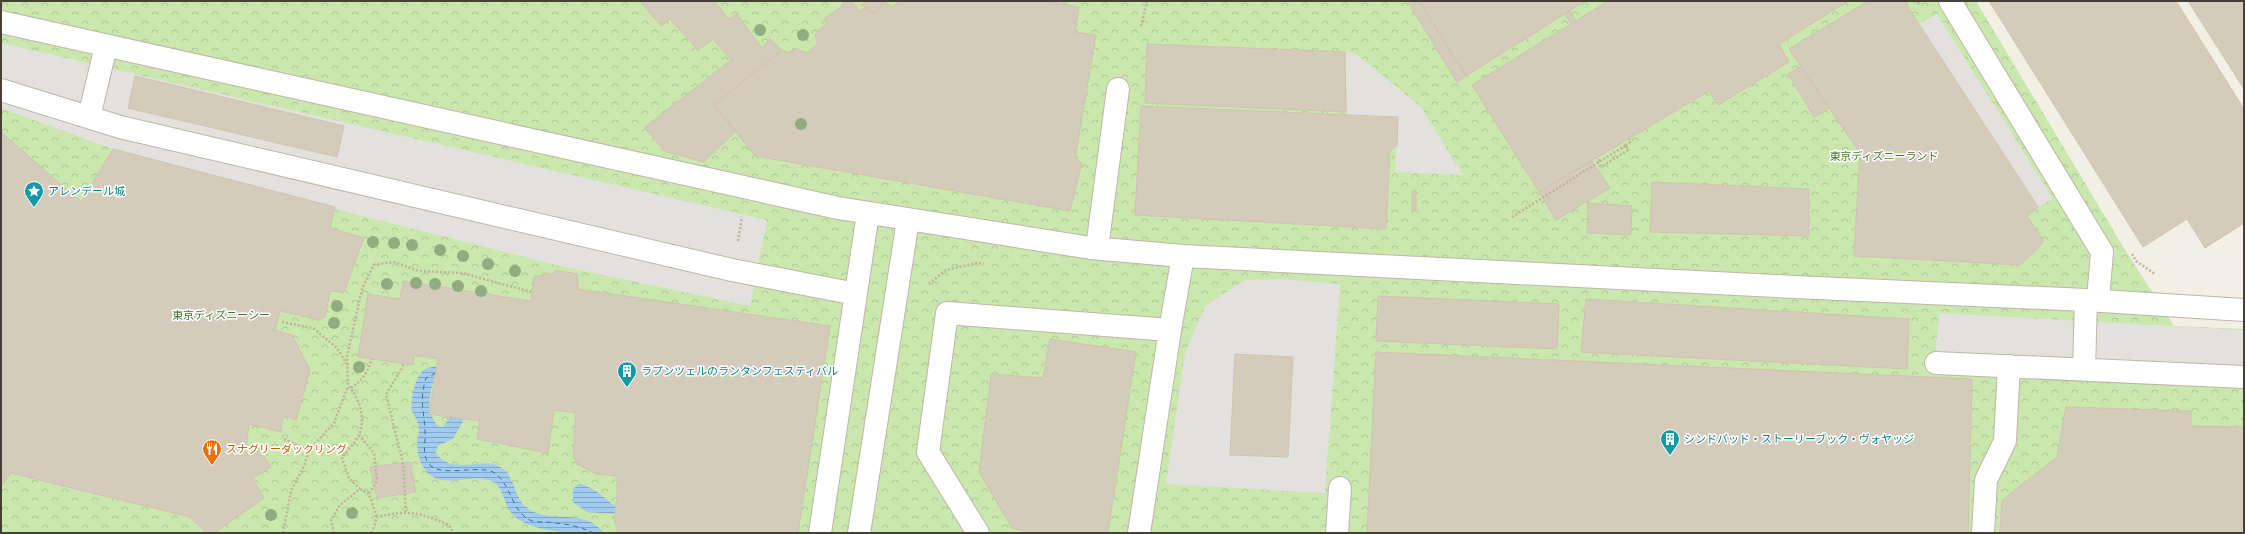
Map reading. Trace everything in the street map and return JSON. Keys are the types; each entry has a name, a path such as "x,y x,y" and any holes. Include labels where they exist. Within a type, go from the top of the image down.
{"lane":[{"path":"1950,1 2102,252 2092,300 2084,370"},
{"path":"1,22 748,189 908,220 1097,248 1183,256 1802,288 2092,300 2244,310"},
{"path":"89,117 106,46"},
{"path":"1097,248 1118,89"},
{"path":"1,90 120,127 732,270 856,294"},
{"path":"820,533 868,213"},
{"path":"859,533 908,220"},
{"path":"1139,533 1170,330 1183,256"},
{"path":"978,533 928,452 947,313 1170,330"},
{"path":"1936,363 2244,377"},
{"path":"1983,533 1986,480 2006,441 2009,366"},
{"path":"1337,533 1340,488"}],"path":[{"path":"1141,26 1147,1"},
{"path":"1512,217 1598,162 1626,145 1628,150 1601,167 1597,161 1630,142 1629,139"},
{"path":"732,270 748,189"},
{"path":"282,533 291,491 304,466 309,450 334,423 348,386 347,356 362,288 374,265 394,262 419,271 462,273 532,292"},
{"path":"2147,273 2162,274"},
{"path":"282,322 314,328 337,348 347,364"},
{"path":"351,388 361,382 366,375 372,359"},
{"path":"404,365 386,394 403,463 406,513"},
{"path":"348,386 356,394 362,408 359,435 342,458 349,478 360,489 369,494 377,517 372,533"},
{"path":"359,435 374,453 377,482 369,494"},
{"path":"284,440 309,450"},
{"path":"334,533 331,520 340,505 360,489"},
{"path":"377,517 416,512 449,525 453,533"}],"green space":[{"path":"1,1 1976,1 2122,245 2174,326 2244,329 2244,533 1,533"}],"shaded area":[{"path":"1937,14 2053,199 2038,207 1919,24"},
{"path":"1,43 767,220 750,306 556,265 335,209 335,207 113,149 1,108"},
{"path":"1345,52 1355,53 1421,107 1463,175 1395,172 1398,117 1347,115"},
{"path":"1280,279 1340,284 1325,493 1166,484 1185,353 1205,306 1245,280"},
{"path":"1939,313 2244,330 2244,373 1935,359"}],"water":[{"path":"437,366 429,405 434,420 439,427 443,427 450,417 464,419 453,439 437,446 436,453 441,459 448,463 454,464 462,465 485,463 501,467 507,472 517,494 526,508 543,515 580,518 597,526 604,533 555,531 531,525 520,521 512,514 496,483 485,479 452,481 437,479 424,469 418,451 417,442 419,427 412,411 412,402 415,383 420,374 426,369"},
{"path":"580,483 596,491 616,507 615,514 587,512 573,502 573,489"}],"building":[{"path":"640,1 714,1 729,19 737,14 762,48 770,39 782,50 714,105 736,131 704,162 664,151 645,127 731,60 713,39 698,50 670,19 661,26"},
{"path":"849,1 852,1 860,12 865,7 874,13 881,8 882,1 893,7 899,1 1045,1 1079,7 1075,32 1096,35 1075,159 1082,163 1070,211 755,156 714,105 782,50 789,53 795,48 806,53 818,44 815,35 827,22 824,19"},
{"path":"865,1 882,1 882,6 878,11 871,12 865,7"},
{"path":"1407,1 1419,1 1466,76 1457,82"},
{"path":"1419,1 1585,1 1466,76"},
{"path":"1608,1 1848,1 1779,44 1789,62 1718,105 1709,91 1539,192 1472,85"},
{"path":"1868,1 1904,1 2038,207 2027,216 2044,242 2020,265 1854,256 1860,153 1789,49"},
{"path":"1989,1 2176,1 2244,109 2244,223 2205,248 2187,219 2143,247"},
{"path":"2188,1 2244,1 2244,89"},
{"path":"1570,11 1576,21 1571,24 1565,14"},
{"path":"1147,44 1345,52 1346,112 1145,103"},
{"path":"1801,66 1829,108 1814,117 1788,74"},
{"path":"135,76 344,126 337,157 128,108"},
{"path":"1141,106 1398,117 1397,146 1390,150 1386,229 1135,215"},
{"path":"1,132 81,202 113,149 335,207 330,228 364,238 344,292 330,291 325,317 319,320 280,311 275,330 292,335 310,370 296,420 283,415 281,432 249,424 245,458 260,450 271,467 252,478 264,498 214,533 207,533 190,517 11,473 1,486"},
{"path":"1592,161 1610,188 1556,220 1539,192"},
{"path":"1652,182 1809,189 1809,236 1650,232"},
{"path":"1412,191 1416,191 1416,211 1412,210"},
{"path":"1588,203 1632,206 1631,235 1587,233"},
{"name":"ラプンツェルのランタンフェスティバル","path":"555,270 577,274 578,289 830,326 798,533 618,533 614,518 617,497 617,476 596,474 579,465 573,456 576,413 554,410 548,453 477,439 480,421 429,414 438,359 414,355 413,365 358,357 368,294 400,299 403,281 531,301 534,276 543,276 543,273 553,275"},
{"path":"1378,296 1559,304 1557,349 1376,341"},
{"path":"1586,299 1909,319 1907,369 1581,352"},
{"path":"1050,339 1136,352 1108,533 1032,533 1012,528 979,472 991,374 1043,378"},
{"name":"シンドバッド・ストーリーブック・ヴォヤッジ","path":"1376,352 1972,379 1968,533 1367,533"},
{"path":"1235,354 1293,357 1288,457 1230,455"},
{"path":"2066,407 2191,411 2191,426 2244,427 2244,533 2000,533 2002,500 2057,457"},
{"path":"410,462 416,492 377,498 370,467"}],"ferry route":[{"path":"436,373 426,378 422,399 425,454 427,461 432,467 447,471 486,470 493,472 504,483 519,511 525,517 537,522 571,525 593,533"}],"place":[{"name":"アレンデール城","path":"34,208"},
{"name":"ラプンツェルのランタンフェスティバル","path":"627,388"},
{"name":"シンドバッド・ストーリーブック・ヴォヤッジ","path":"1670,456"},
{"name":"スナグリーダックリング","path":"212,466"}],"park label":[{"name":"東京ディズニーランド","path":"1884,156"},
{"name":"東京ディズニーシー","path":"221,315"}]}
